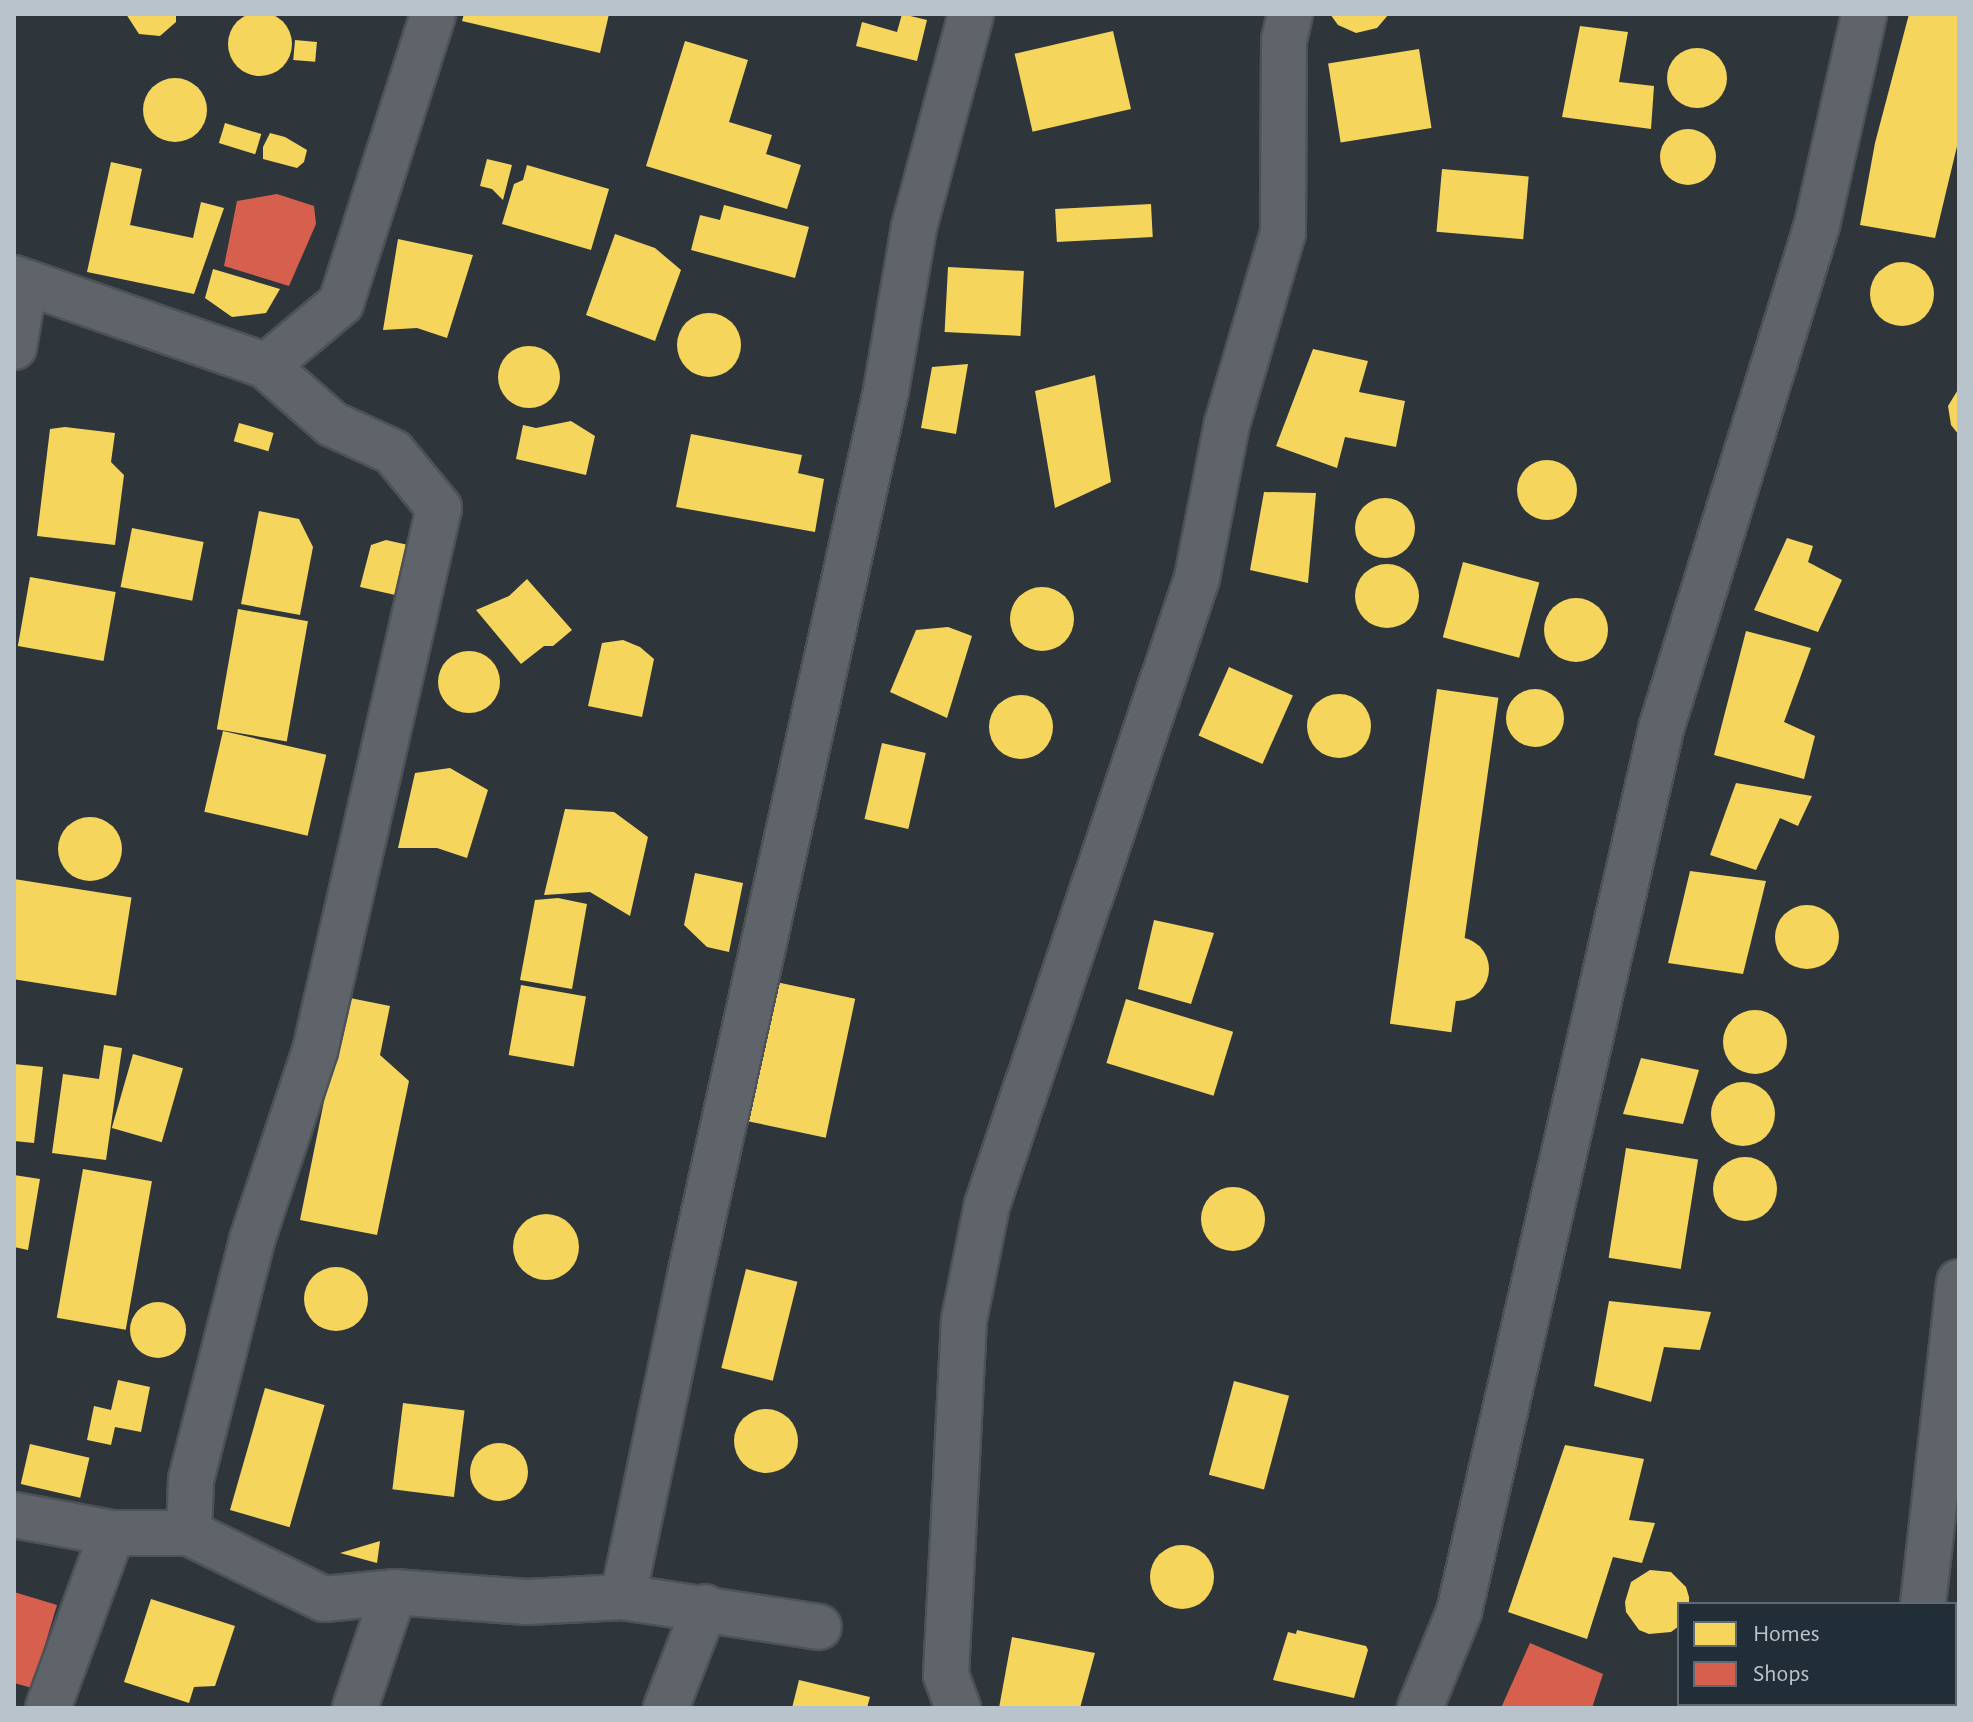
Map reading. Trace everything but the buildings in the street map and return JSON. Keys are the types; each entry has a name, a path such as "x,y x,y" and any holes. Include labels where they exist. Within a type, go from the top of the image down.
{"street":[{"path":"266,366 341,303 433,14"},
{"path":"623,1597 692,1267 886,391 914,227 971,14"},
{"path":"958,1708 946,1675 964,1320 987,1205 1197,578 1227,424 1283,233 1284,40 1290,14"},
{"path":"1420,1708 1459,1612 1661,729 1817,225 1864,14"},
{"path":"14,347 20,280 266,366 332,424 393,452 439,508 315,1051 252,1240 191,1480 189,1533"},
{"path":"1923,1602 1959,1282"},
{"path":"14,1515 112,1533 189,1533 324,1599 394,1592 527,1602 623,1597 705,1607 819,1627"},
{"path":"48,1708 112,1533"},
{"path":"355,1708 394,1592"},
{"path":"666,1708 705,1607"}]}
